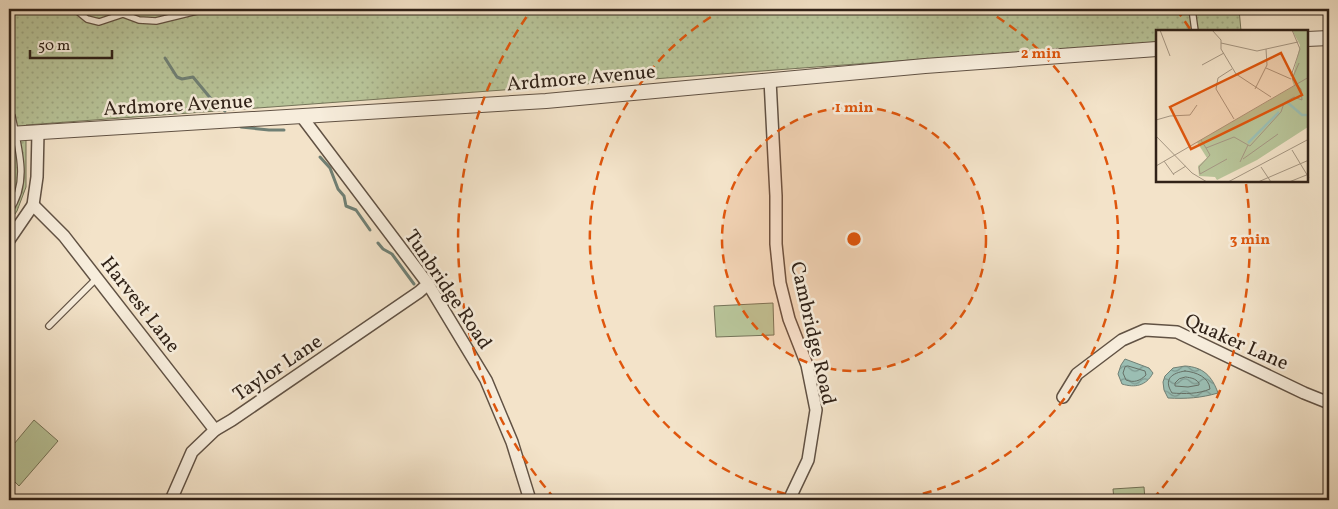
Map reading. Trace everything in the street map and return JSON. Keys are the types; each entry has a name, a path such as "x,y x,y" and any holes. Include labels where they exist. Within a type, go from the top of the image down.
{"street":[{"path":"1308,39 1329,38"},
{"name":"Ardmore Avenue","path":"12,133 546,101 944,64 1156,49"},
{"name":"Cambridge Road","path":"770,80 776,196 776,244 780,283 789,319 807,365 816,410 808,460 789,500"},
{"name":"Tunbridge Road","path":"302,117 428,284 486,380 512,442 530,500"},
{"path":"9,240 33,205 37,177 38,132"},
{"name":"Harvest Lane","path":"33,205 64,236 215,430"},
{"name":"Taylor Lane","path":"171,500 192,452 215,430 411,298 428,284"},
{"name":"Quaker Lane","path":"1063,397 1077,374 1122,340 1145,330 1177,332 1304,393 1329,403"}],"lane":[{"path":"75,9 87,19 99,22 123,14 139,20 156,21 205,9"},
{"path":"1192,9 1195,30"},
{"path":"9,113 12,116 12,133 20,158 21,184 15,202 9,211"},
{"path":"48,326 96,278"}],"green space":[{"path":"9,9 1239,9 1241,30 1156,30 1156,42 26,125 26,187 17,211 9,223"},
{"path":"773,303 774,335 716,337 714,306"},
{"path":"34,420 58,441 19,486 9,476 9,450"},
{"path":"1144,487 1145,500 1114,500 1113,489"}],"water":[{"path":"1125,359 1149,368 1153,373 1147,381 1140,385 1122,384 1118,374"},
{"path":"1185,366 1202,370 1210,377 1218,393 1193,398 1168,398 1164,390 1163,382 1165,376 1173,368"}],"waterway":[{"path":"165,58 177,77 182,79 193,77 212,100 225,111"},
{"path":"241,127 284,130"},
{"path":"320,157 330,168 338,189 344,196 346,206 356,210 370,230"},
{"path":"378,243 383,249 392,254 414,284"}]}
